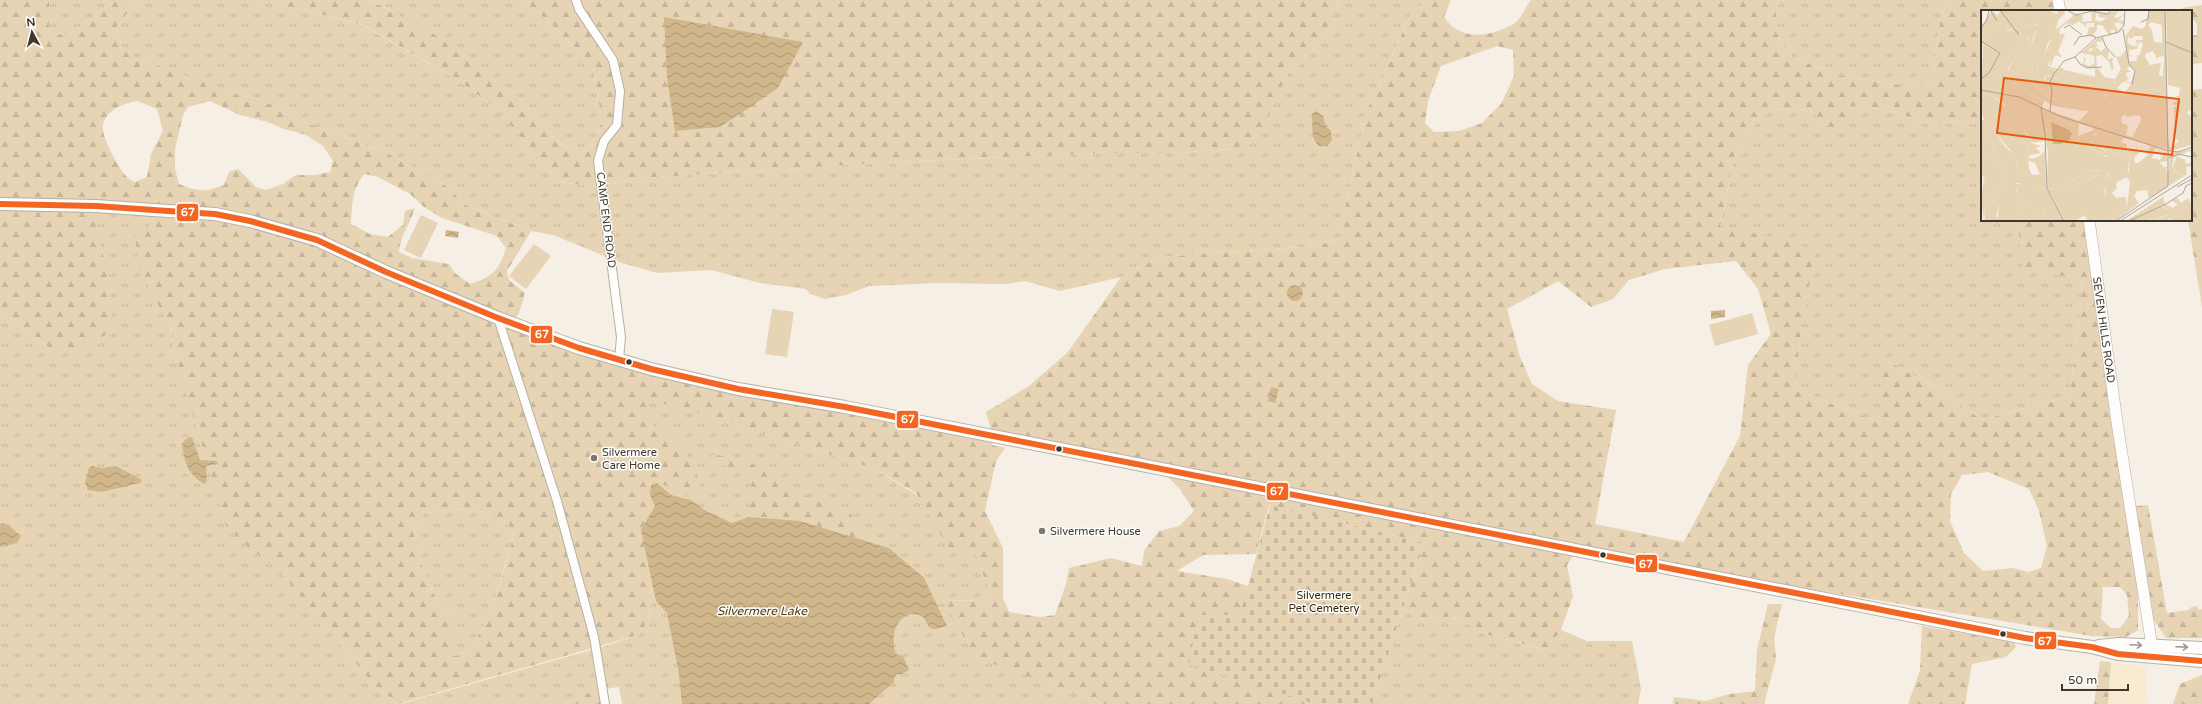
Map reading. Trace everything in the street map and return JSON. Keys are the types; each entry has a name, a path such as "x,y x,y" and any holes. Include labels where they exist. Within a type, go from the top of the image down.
{"main road":[{"path":"2058,0 2060,10"},
{"path":"0,204 88,206 215,214 250,221 317,240 386,272 498,318 579,348 619,360 738,389 845,407 1290,495 1462,526 1579,552 2026,638 2092,647 2119,644 2156,650 2202,661"},
{"name":"SEVEN HILLS ROAD","path":"2089,221 2118,429 2150,630 2156,650"},
{"path":"2156,650 2202,648"}],"street":[{"name":"CAMP END ROAD","path":"576,0 579,9 613,60 620,91 617,124 604,141 598,161 621,337 619,360"},
{"path":"498,318 525,399 563,524 594,638 605,704"}],"shaded area":[{"path":"2111,662 2146,667 2146,696 2149,704 2108,704"}],"green space":[{"path":"0,0 49,0 49,26 54,34 68,35 116,0 137,0 116,28 123,51 146,62 186,75 228,92 264,101 295,119 387,153 448,187 465,205 510,223 526,227 531,231 507,271 509,280 525,293 519,313 512,323 651,369 993,436 986,412 1029,386 1068,352 1121,277 1160,257 1315,246 1341,239 1343,218 1366,112 1412,12 1427,0 1451,0 1444,17 1451,25 1459,30 1467,34 1477,35 1487,34 1506,28 1515,23 1531,0 1780,0 1776,11 1776,32 1792,57 1838,75 1920,88 1934,75 1936,47 1940,25 1945,7 1949,0 2054,0 2056,10 1981,10 1981,125 1955,121 1929,124 1888,110 1850,106 1838,131 1825,125 1809,109 1764,110 1735,154 1720,226 1796,242 1815,254 1801,329 1795,390 1882,423 1882,358 1926,382 1982,420 2070,396 2083,281 2023,267 2017,221 2086,221 2138,567 2138,630 2126,637 2092,636 1762,581 1698,567 1576,551 1567,565 1573,596 1561,630 1546,650 1481,633 1462,620 1446,617 1418,620 1403,608 1424,543 1269,505 1256,554 1203,555 1177,571 1227,579 1248,586 1247,591 1307,701 1311,704 1104,704 975,657 943,600 986,601 991,594 974,551 950,550 916,493 875,469 733,423 650,400 646,410 649,423 682,442 701,484 694,499 676,489 652,481 655,509 637,510 638,513 654,512 648,560 652,582 649,621 638,635 398,704 375,686 276,567 251,549 226,526 175,354 170,327 140,270 134,232 150,230 146,209 96,207 97,222 109,285 112,332 74,350 51,349 0,311","holes":["1497,46 1513,50 1514,76 1501,104 1482,123 1459,131 1434,132 1425,123 1428,101 1441,66","137,101 157,109 163,131 151,154 147,177 135,182 129,179 118,165 104,135 103,124 105,119 112,111 127,103","210,101 240,115 268,122 284,129 306,135 323,146 333,161 330,172 316,175 296,175 283,184 266,190 256,187 238,169 229,172 224,185 206,190 197,190 179,184 175,169 175,149 183,115 188,107","365,174 378,177 410,194 424,207 442,218 497,236 506,248 501,262 489,276 470,284 455,273 449,264 412,258 399,252 403,235 415,208 405,211 403,225 388,237 370,234 351,224 355,191 357,184","1736,261 1758,289 1771,334 1748,365 1740,436 1684,542 1595,524 1616,410 1558,401 1532,384 1520,357 1507,309 1558,281 1591,307 1613,299 1629,280 1665,269","993,437 1160,469 1180,489 1194,511 1179,526 1159,531 1144,551 1142,566 1111,558 1069,568 1066,584 1055,615 1040,617 1009,612 1003,598 1003,548 985,511 996,461 1005,448 992,445","1988,472 2029,489 2039,511 2047,546 2041,568 2029,572 2013,568 1983,571 1964,553 1950,521 1951,494 1962,475","456,509 481,512 497,516 504,520 514,533 500,584 485,624 475,640 465,651 453,656 453,613 441,605 435,597 423,568 413,530 424,513","2103,587 2120,587 2127,595 2129,616 2120,628 2111,628 2101,619"]},
{"path":"49,0 116,0 68,35 54,34 49,26"},
{"path":"137,0 260,0 360,24 455,78 496,108 559,182 592,186 644,178 894,162 1104,153 1175,153 1233,149 1276,98 1288,73 1307,58 1334,20 1338,0 1427,0 1412,12 1366,112 1343,218 1341,239 1315,246 1160,257 1121,277 1060,291 1025,281 1005,284 938,283 869,286 846,295 825,299 810,294 806,289 760,283 711,270 657,273 622,263 553,235 531,231 526,227 510,223 465,205 448,187 387,153 295,119 264,101 228,92 145,62 123,51 116,28"},
{"path":"260,0 368,0 388,9 437,36 512,91 554,138 575,154 590,150 602,121 593,67 547,20 522,0 1338,0 1334,20 1307,58 1288,73 1263,128 1250,142 1233,149 1175,153 1104,153 894,162 644,178 592,186 559,182 496,108 455,78 361,24"},
{"path":"368,0 522,0 547,20 593,67 602,121 590,150 575,154 554,138 512,91 389,9"},
{"path":"1780,0 1949,0 1945,7 1940,25 1936,47 1934,75 1920,88 1838,75 1792,57 1776,32 1776,11"},
{"path":"2202,5 2202,63 2194,64 2192,66 2192,36 2197,35 2197,24 2192,18 2192,10 2184,10 2182,8"},
{"path":"2202,89 2202,307 2188,221 2192,221 2192,90"},
{"path":"1850,106 1888,110 1929,124 1955,121 1981,125 1981,221 2017,221 2024,267 2083,281 2070,396 1982,420 1926,382 1882,358 1882,423 1795,390 1801,329 1720,226 1735,154 1764,110 1809,109 1825,125"},
{"path":"96,206 146,209 175,354 234,516 375,686 398,704 0,704 0,311 51,349 97,230"},
{"path":"421,215 438,223 421,258 404,250"},
{"path":"534,244 551,256 526,289 509,276"},
{"path":"772,309 794,312 787,357 765,354"},
{"path":"1752,313 1758,334 1715,346 1709,325"},
{"path":"642,393 875,469 959,521 990,560 994,591 986,601 944,600 1044,682 1104,704 622,704 619,687 595,690 564,704 400,704 605,646 638,635 649,621 652,582 634,494"},
{"path":"713,454 765,467 779,473 789,488 801,490 811,500 849,510 856,525 870,533 869,547 756,521 748,511 753,500 754,491 745,472 711,462"},
{"name":"Silvermere Pet Cemetery","path":"1270,505 1424,543 1372,704 1311,704 1307,701 1188,665 1199,615 1240,615"},
{"path":"2148,505 2167,613 2189,610 2191,607 2197,606 2199,610 2202,609 2202,638 2166,638 2151,616 2135,506"},
{"path":"456,509 481,512 497,516 504,520 514,533 500,584 485,624 476,640 465,651 453,656 453,613 441,605 431,588 420,559 413,530 424,513"},
{"path":"1768,604 1782,604 1774,637 1776,659 1764,704 1673,704 1674,697 1706,701 1729,694 1755,691 1757,650"},
{"path":"1403,608 1418,620 1446,617 1462,620 1481,633 1545,650 1561,630 1587,641 1632,641 1641,689 1638,704 1372,704"},
{"path":"1922,626 2014,642 2016,647 2006,657 1972,664 1965,704 1908,704 1920,670"},
{"path":"2100,661 2111,662 2108,704 2094,704"},
{"path":"2202,675 2202,704 2173,704 2180,684"},
{"path":"599,689 601,704 564,704 595,690"}],"water":[{"path":"664,17 803,42 778,88 720,127 675,131 667,77"},
{"path":"1316,111 1323,116 1326,126 1331,131 1332,140 1327,146 1319,146 1314,139 1312,131 1312,114"},
{"path":"446,230 459,232 458,238 445,236"},
{"path":"1295,285 1301,287 1303,293 1301,299 1295,301 1289,299 1287,293 1289,287"},
{"path":"1725,310 1725,317 1711,319 1711,311"},
{"path":"1271,387 1279,389 1275,403 1268,401"},
{"path":"192,437 200,460 216,461 218,464 206,466 207,482 204,484 191,472 184,456 182,444 187,438"},
{"path":"92,466 101,468 116,466 142,480 140,483 101,492 88,490 85,483 89,468"},
{"name":"Silvermere Lake","path":"657,483 671,495 691,500 706,511 732,523 748,517 800,521 889,548 924,578 947,626 935,629 930,628 923,617 916,614 908,615 902,618 898,623 894,635 894,648 896,654 903,656 909,670 902,674 897,674 894,678 894,682 869,704 682,704 679,674 667,613 656,601 641,530 655,506 650,495 651,485"},
{"path":"2,523 8,525 21,536 17,543 0,547 0,525"}],"transit line":[{"name":"67","path":"0,204 96,206 215,214 250,221 317,240 386,272 498,318 579,348 651,369 738,389 845,407 2025,638 2092,647 2118,654 2202,661"}],"place":[{"name":"Silvermere Care Home","path":"594,458"},
{"name":"Silvermere House","path":"1042,531"}]}
